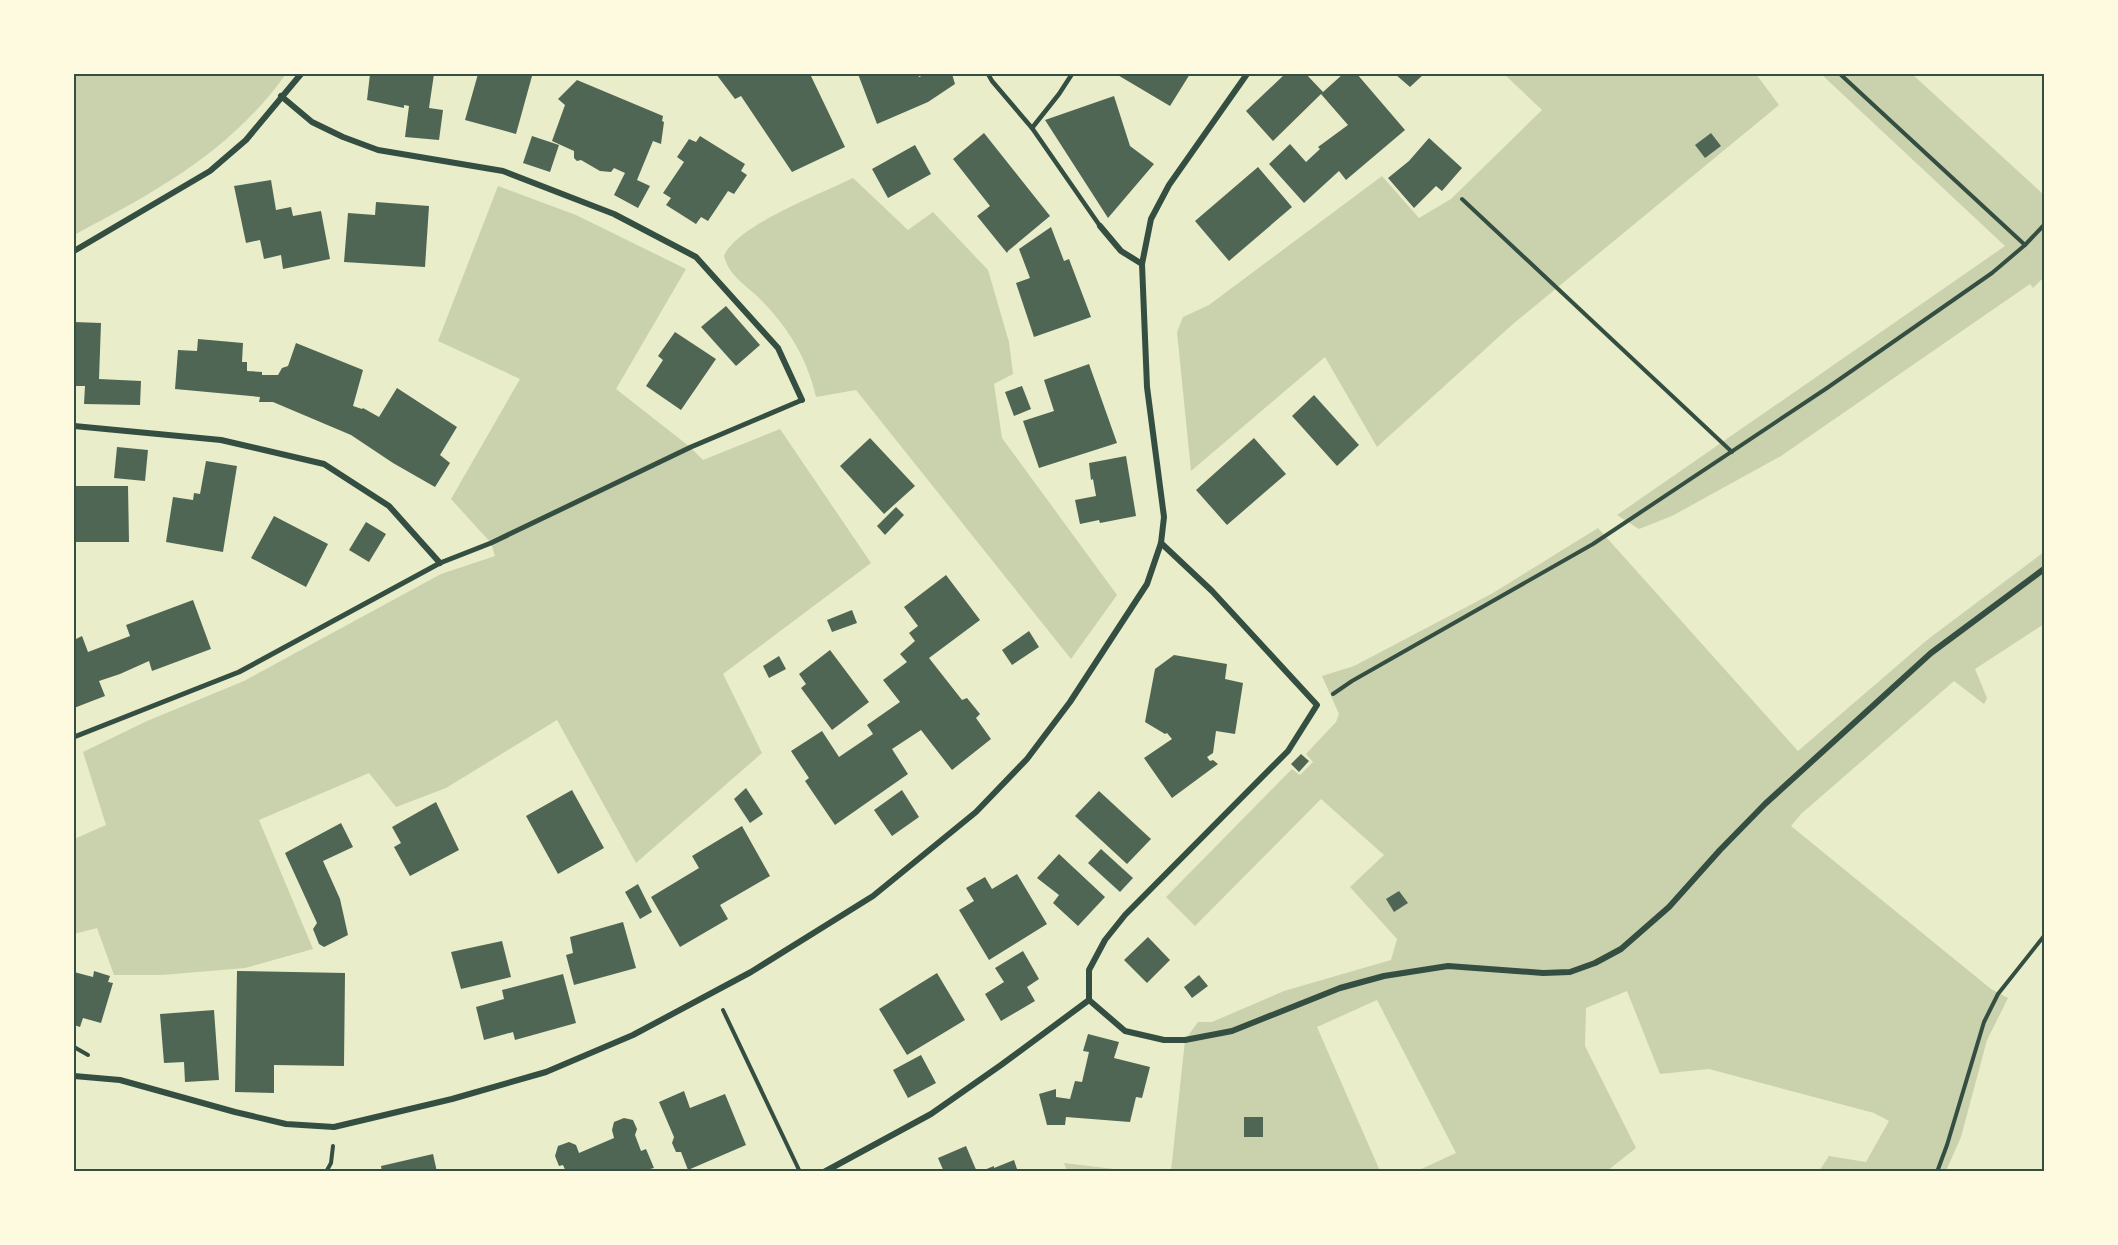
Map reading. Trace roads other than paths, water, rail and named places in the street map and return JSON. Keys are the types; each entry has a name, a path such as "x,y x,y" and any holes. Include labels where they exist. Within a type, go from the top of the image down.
{"street":[{"path":"74,251 210,171 246,140 301,74"},
{"path":"74,1076 120,1080 286,1124 334,1127 452,1099 546,1072 633,1035 751,972 873,896 976,812 1027,759 1070,702 1148,584 1161,543 1164,517 1147,387 1142,264 1150,219 1169,185 1247,74"},
{"path":"74,737 239,672 440,563 491,543 690,447 802,399 778,348 696,257 614,214 504,171 378,150 343,137 312,122 281,96"},
{"path":"1100,226 1121,251 1142,264"},
{"path":"74,426 221,440 324,464 389,506 440,563"},
{"path":"1089,1000 1089,970 1125,915 1288,751 1317,705 1212,591 1161,543"},
{"path":"1089,1000 1125,1030 1164,1040 1185,1040 1232,1031 1340,988 1384,976 1448,966 1544,973 1570,972 1596,963 1621,949 1669,907 1765,804 1931,653 2044,569"},
{"path":"824,1172 931,1114 1089,1000"}],"lane":[{"path":"988,74 1032,128 1100,226"},
{"path":"1032,128 1072,74"}]}
